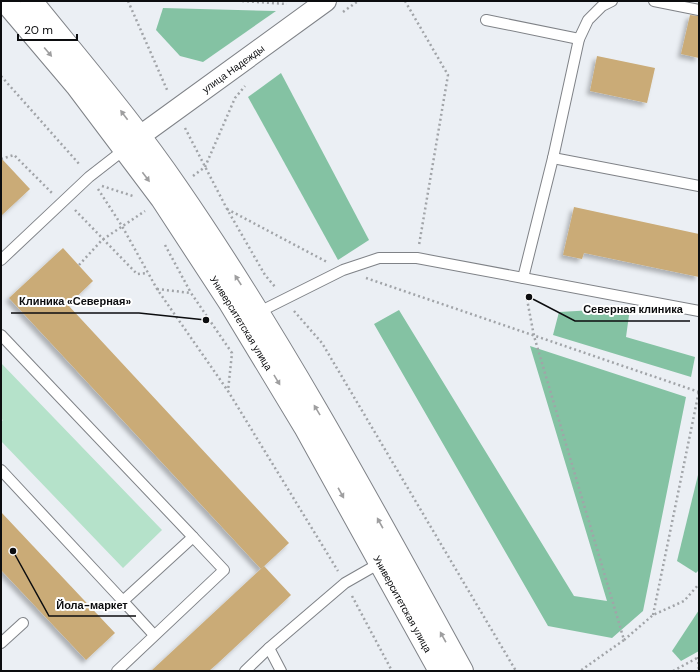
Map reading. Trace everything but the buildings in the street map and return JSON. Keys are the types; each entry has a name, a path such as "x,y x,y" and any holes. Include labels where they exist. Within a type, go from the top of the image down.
{"main road":[{"name":"Университетская улица","path":"5,1 77,86 177,188 259,312 320,416 440,671"},
{"name":"Университетская улица","path":"31,1 102,86 162,199 270,368 305,427 388,558 462,671"}],"street":[{"name":"улица Надежды","path":"132,142 333,8"}],"lane":[{"path":"523,278 553,158 579,39 588,20 602,6 612,1"},
{"path":"654,1 699,10"},
{"path":"486,20 579,39"},
{"path":"1,260 61,202 132,142"},
{"path":"553,158 699,186"},
{"path":"259,312 344,270 380,258 417,258 699,311"},
{"path":"1,334 224,570 117,671"},
{"path":"1,470 154,635"},
{"path":"123,601 193,537"},
{"path":"245,671 269,648 345,583 388,558"},
{"path":"1,643 23,623"},
{"path":"269,648 281,671"}],"path":[{"path":"128,1 170,98"},
{"path":"242,1 288,4"},
{"path":"333,8 358,1"},
{"path":"406,1 448,75 417,258"},
{"path":"1,76 84,170"},
{"path":"188,180 205,167 235,98 251,82"},
{"path":"183,125 227,209 265,275 277,289"},
{"path":"1,159 14,155 53,194"},
{"path":"94,183 122,226 157,289 228,391 341,576"},
{"path":"101,185 137,197"},
{"path":"61,202 78,211 102,240 137,274 148,273"},
{"path":"143,206 150,217"},
{"path":"227,209 344,270 699,392 653,615"},
{"path":"79,265 102,240 146,210"},
{"path":"161,238 191,293 232,353 228,391"},
{"path":"523,278 534,336 624,640"},
{"path":"157,289 191,293"},
{"path":"292,308 322,343 514,670"},
{"path":"580,671 624,640 653,615 684,601 699,584"},
{"path":"351,594 392,671"},
{"path":"673,671 699,657 699,671"}],"green space":[{"path":"163,8 276,11 203,62 180,56 156,30"},
{"path":"281,73 369,240 338,260 248,97"},
{"path":"630,308 626,337 695,357 691,377 553,335 559,312"},
{"path":"399,310 574,596 607,601 530,346 686,397 643,611 612,638 548,626 374,324"},
{"path":"1,363 162,530 123,568 1,441 1,422 3,420 1,419"},
{"path":"699,471 699,570 696,573 677,561"},
{"path":"699,610 699,651 681,661 672,651"}],"place":[{"name":"Северная клиника","path":"529,297"},
{"name":"Клиника «Северная»","path":"206,320"},
{"name":"Йола-маркет","path":"13,551"}]}
